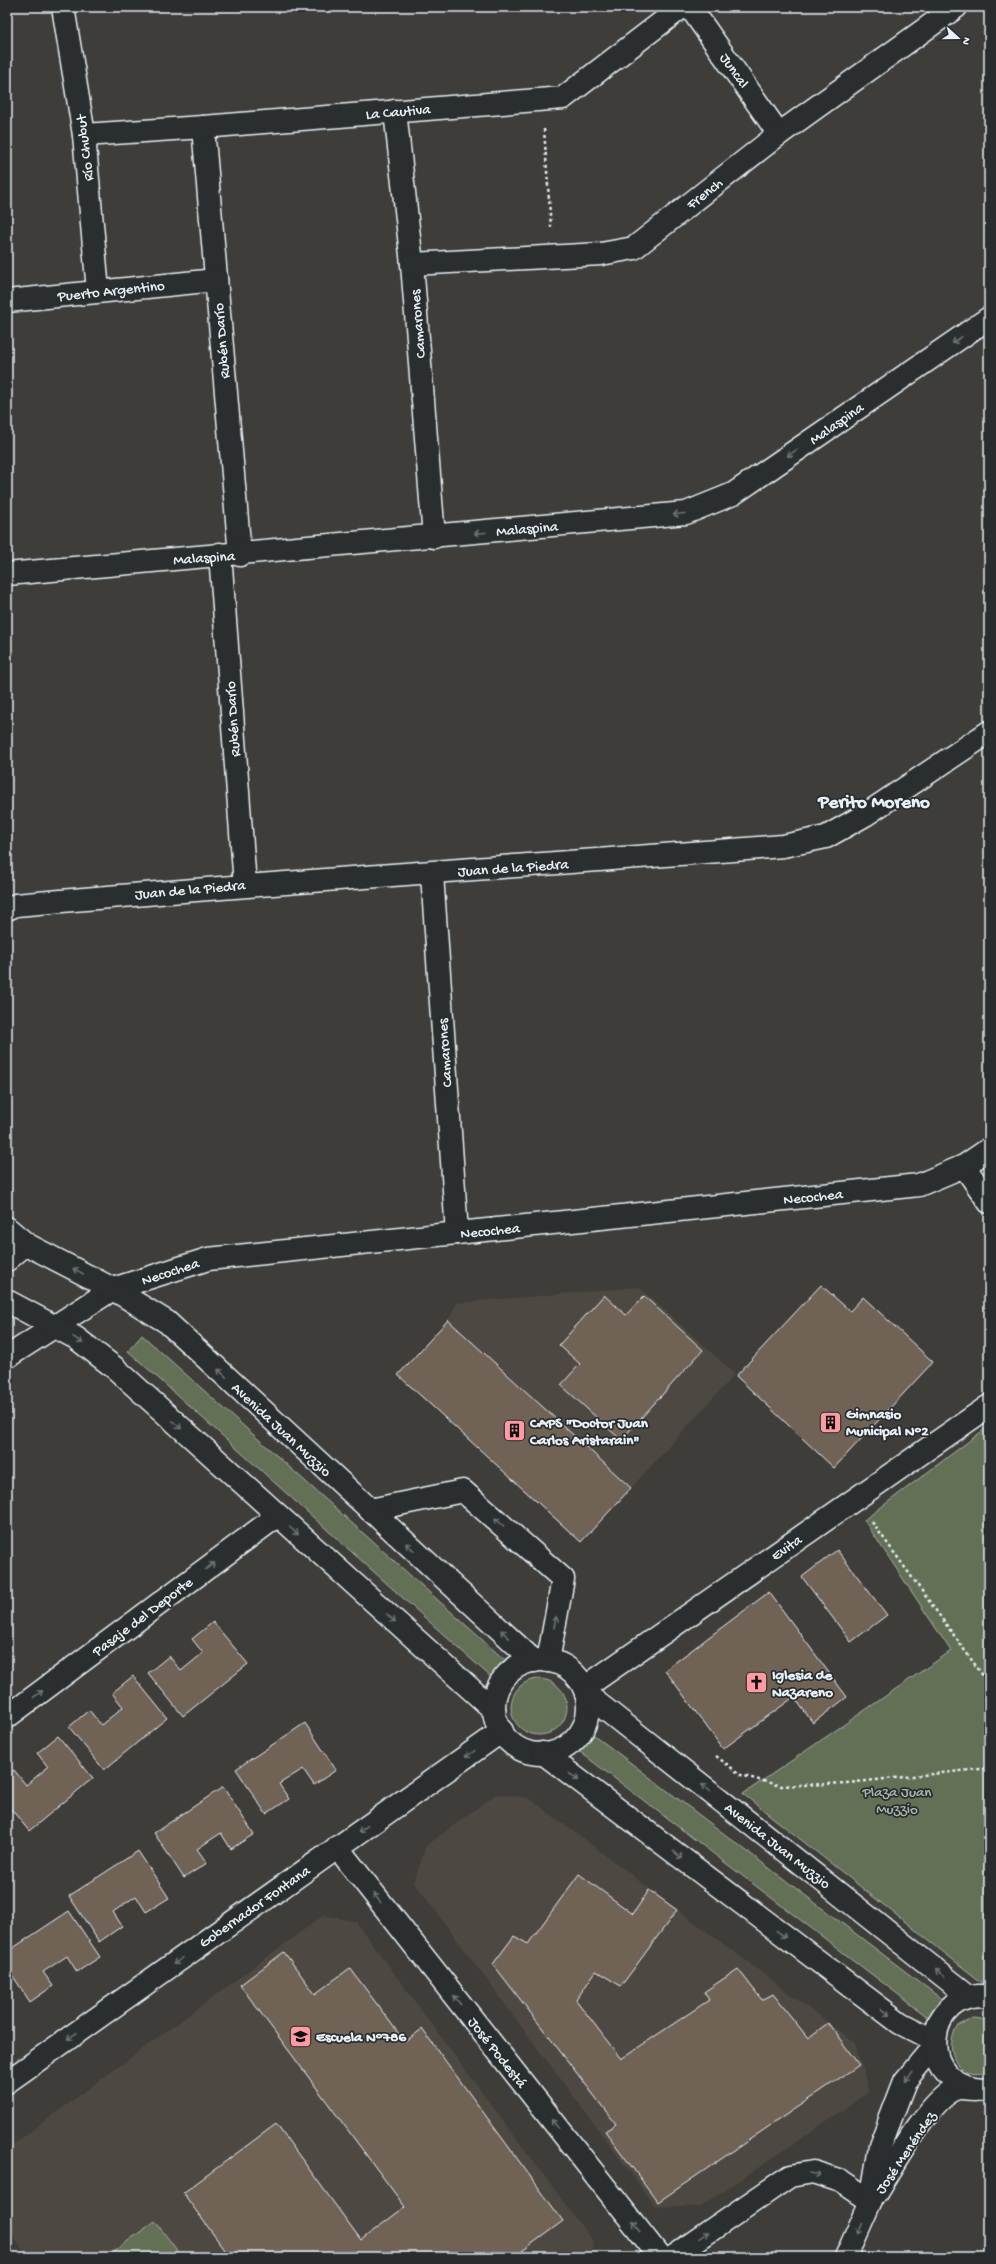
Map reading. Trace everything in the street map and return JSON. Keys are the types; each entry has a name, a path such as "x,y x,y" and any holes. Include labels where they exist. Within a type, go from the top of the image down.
{"street":[{"name":"Río Chubut","path":"63,7 84,135 98,291"},
{"name":"La Cautiva","path":"84,135 203,128 564,98 682,7"},
{"name":"Juncal","path":"690,7 779,134"},
{"name":"French","path":"412,264 601,254 634,248 779,134 948,9"},
{"name":"Camarones","path":"395,111 412,264 434,537"},
{"name":"Rubén Darío","path":"203,128 216,280 245,884"},
{"name":"Puerto Argentino","path":"7,301 216,280"},
{"name":"Malaspina","path":"7,574 686,514 733,494 989,318"},
{"name":"Juan de la Piedra","path":"7,909 16,905 245,884 432,874 784,846 826,837 865,815 989,732"},
{"name":"Camarones","path":"432,874 457,1233"},
{"name":"Necochea","path":"7,1357 113,1289 208,1259 919,1185 964,1166 989,1149"},
{"path":"964,1166 989,1202"},
{"name":"Avenida Juan Muzzio","path":"7,1228 26,1244 113,1289 167,1322 370,1510 541,1661"},
{"path":"7,1260 26,1244"},
{"path":"7,1301 76,1338 114,1368 276,1516 494,1710 502,1731 507,1739 519,1748 534,1753 543,1753 564,1748 577,1738 585,1724 588,1709 585,1691 580,1680 569,1669 541,1661 526,1662 512,1670 502,1681 496,1695 494,1710"},
{"name":"Evita","path":"585,1691 989,1406"},
{"path":"370,1510 463,1491 563,1579 541,1661"},
{"name":"Pasaje del Deporte","path":"7,1717 276,1516"},
{"name":"Avenida Juan Muzzio","path":"585,1691 980,1997"},
{"name":"Gobernador Fontana","path":"7,2082 502,1731"},
{"path":"543,1753 900,2023 935,2044"},
{"name":"José Podestá","path":"337,1847 660,2257"},
{"path":"980,1997 952,2006 942,2016 936,2031 935,2044 938,2061 947,2074 959,2084 982,2089"},
{"path":"846,2257 871,2201 880,2146 905,2081 935,2044"},
{"name":"José Menéndez","path":"672,2257 790,2176 813,2172 841,2181 871,2201 912,2136 943,2097 957,2089 982,2089"}],"path":[{"path":"541,99 553,257"},
{"path":"856,1499 989,1684"},
{"path":"710,1752 741,1774 781,1786 847,1783 989,1768"}],"shaded area":[{"path":"639,1287 735,1374 631,1488 448,1320 457,1303"},
{"path":"496,1794 529,1798 855,2043 869,2092 701,2207 655,2206 414,1882 426,1846"},
{"name":"Escuela N°786","path":"324,1915 356,1922 594,2243 591,2257 28,2257 7,2228 7,2149"}],"green space":[{"path":"142,1335 507,1662 492,1678 128,1351"},
{"name":"Plaza Juan Muzzio","path":"989,1426 989,1986 985,1985 743,1794 951,1651 864,1520"},
{"path":"539,1679 550,1681 559,1687 565,1696 567,1707 565,1718 559,1727 550,1733 539,1735 528,1733 519,1727 513,1718 511,1707 513,1696 519,1687 528,1681"},
{"path":"594,1735 943,2000 929,2018 580,1752"},
{"path":"974,2018 989,2020 989,2070 979,2073 970,2072 962,2068 956,2062 953,2055 952,2046 953,2036 957,2026"},
{"path":"155,2221 182,2257 106,2257"}],"building":[{"name":"Gimnasio Municipal N°2","path":"821,1285 850,1311 863,1297 933,1362 834,1468 736,1376"},
{"path":"604,1295 626,1315 644,1296 703,1350 621,1440 561,1385 580,1364 559,1345"},
{"name":"CAPS \"Doctor Juan Carlos Aristarain\"","path":"448,1320 631,1488 581,1542 398,1375"},
{"name":"Iglesia de Nazareno","path":"837,1550 887,1615 851,1642 802,1577"},
{"name":"Iglesia de Nazareno","path":"769,1592 847,1697 813,1723 794,1697 723,1749 665,1670"},
{"path":"213,1622 248,1664 183,1716 148,1673 169,1656 181,1671 203,1653 192,1639"},
{"path":"133,1676 167,1718 104,1770 69,1727 89,1710 101,1725 123,1707 112,1693"},
{"path":"305,1723 336,1770 314,1785 303,1769 279,1784 289,1799 266,1814 236,1769"},
{"path":"58,1736 93,1778 29,1831 7,1804 7,1776 14,1770 26,1785 48,1767 37,1753"},
{"path":"223,1787 254,1834 231,1849 221,1833 197,1849 207,1863 184,1878 154,1833"},
{"path":"138,1851 169,1898 146,1912 136,1896 113,1912 122,1926 99,1942 69,1896"},
{"path":"579,1874 633,1914 649,1890 677,1910 621,1986 596,1971 576,2000 621,2059 709,2000 704,1992 738,1969 762,2000 773,1994 808,2038 828,2023 859,2065 658,2202 605,2131 616,2124 493,1964 514,1936 528,1944"},
{"path":"69,1911 100,1957 77,1972 67,1956 43,1972 53,1986 30,2002 7,1967 7,1952"},
{"name":"Escuela N°786","path":"284,1952 315,1994 350,1968 405,2042 422,2029 563,2221 514,2257 230,2257 183,2193 276,2124 361,2240 405,2207 240,1985"}],"place":[{"name":"Gimnasio Municipal N°2","path":"831,1422"},
{"name":"CAPS \"Doctor Juan Carlos Aristarain\"","path":"515,1431"},
{"name":"Iglesia de Nazareno","path":"756,1683"},
{"name":"Escuela N°786","path":"301,2036"}],"district":[{"name":"Perito Moreno","path":"874,800"}]}
